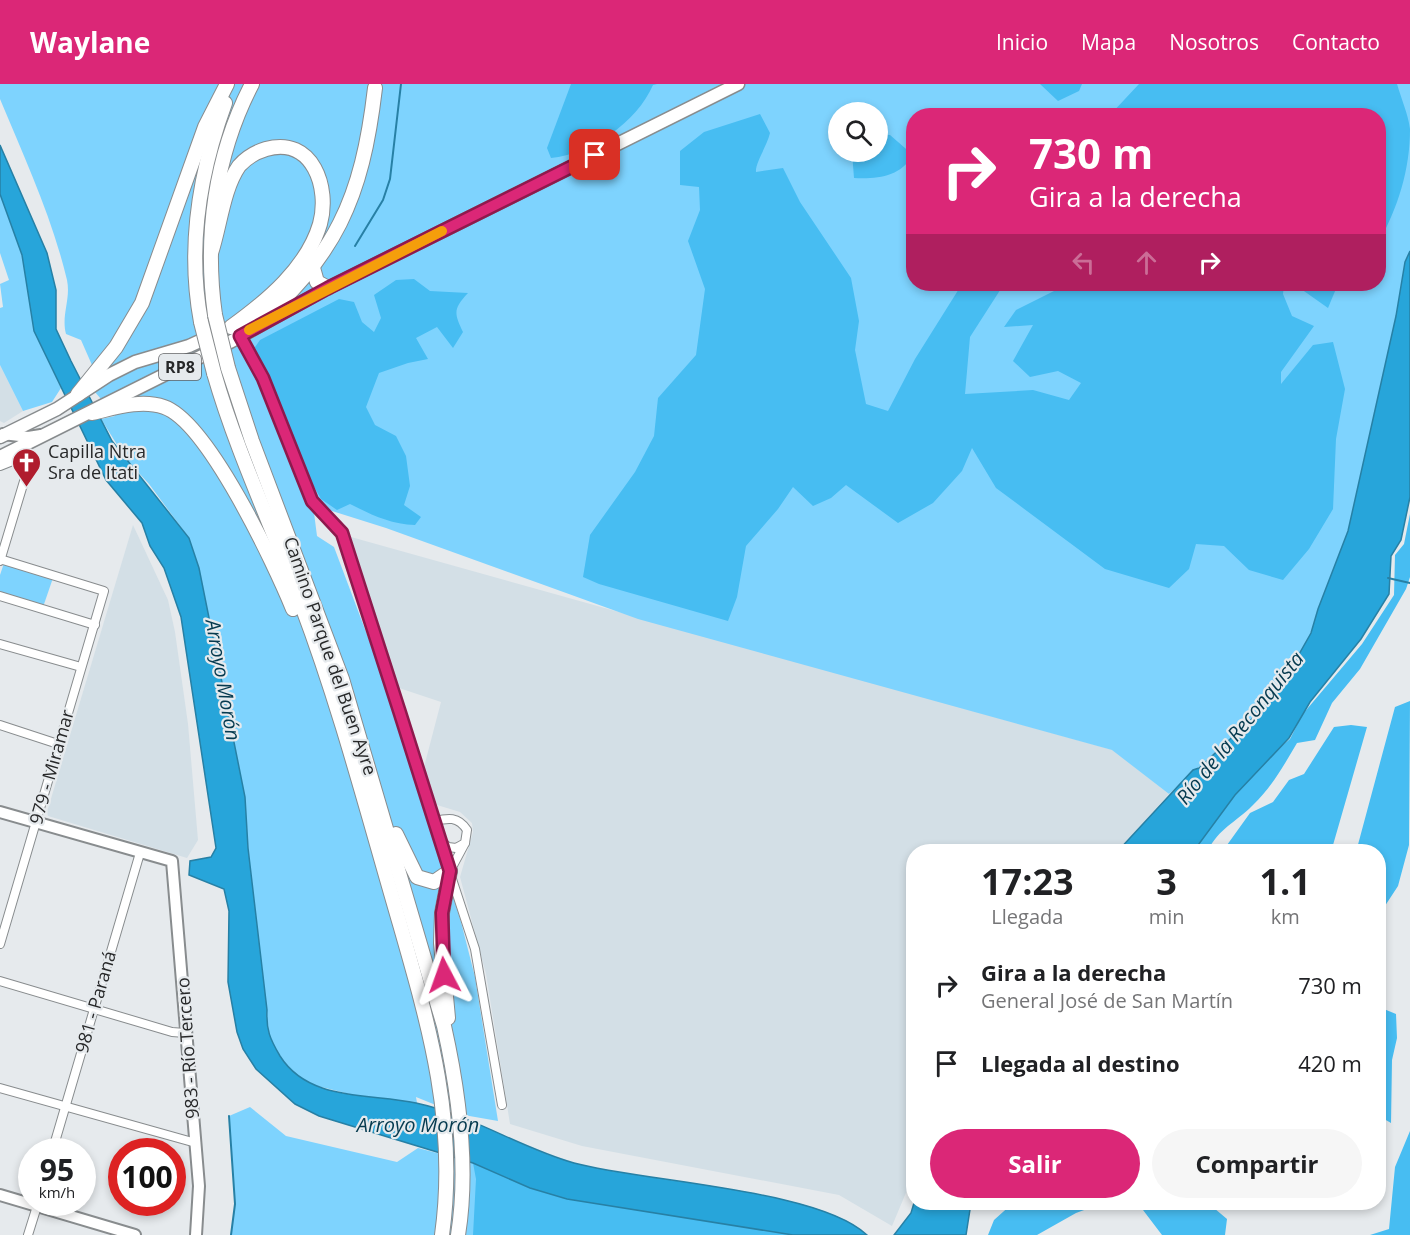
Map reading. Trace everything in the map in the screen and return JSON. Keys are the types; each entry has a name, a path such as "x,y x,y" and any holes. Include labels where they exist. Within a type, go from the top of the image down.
{"highway":[{"path":"78,394 97,378 142,303 205,127 227,84"},
{"name":"Camino Parque del Buen Ayre","path":"233,84 210,145 197,212 196,283 201,322 214,373 238,447 302,607 356,771 428,1020 443,1108 447,1157 442,1235"},
{"name":"Camino Parque del Buen Ayre","path":"252,84 232,127 224,154 214,208 211,253 215,315 228,368 252,441 342,679 374,782 453,1066 462,1162 458,1235"},
{"path":"240,331 279,305 313,268 350,204 369,137 375,88"},
{"path":"211,253 234,175 243,161 260,151 277,148 293,151 311,162 323,187 320,223 311,245 296,269 240,331"},
{"path":"313,268 317,282 328,288"},
{"path":"92,413 110,406 155,404 174,411 182,418 208,452 252,520 275,564 356,771"},
{"path":"374,782 413,873 421,879 434,882 450,871"},
{"path":"450,871 442,913 441,943 453,1066"}],"main road":[{"name":"RP8","path":"110,406 240,331 738,84"},
{"name":"RP8","path":"279,305 328,288"},
{"name":"RP8","path":"97,378 135,362 240,331"},
{"path":"1,439 57,409 78,394"},
{"path":"0,457 92,413"}],"street":[{"path":"240,331 272,398 312,501 342,533 475,949 502,1105"},
{"path":"1,439 44,435"},
{"path":"0,466 23,458 25,478 0,560"},
{"name":"979 - Miramar","path":"0,560 104,591 0,944"},
{"path":"0,596 94,625"},
{"path":"0,644 81,667"},
{"path":"0,725 58,744"},
{"path":"0,812 140,853"},
{"path":"434,821 449,818 462,823 466,830 465,843 450,871"},
{"path":"440,840 448,847 456,848 465,843"},
{"name":"983 - Río Tercero","path":"140,853 172,861 187,1017 185,1033 199,1186 196,1235"},
{"name":"981 - Paraná","path":"56,1138 140,853"},
{"path":"0,981 172,1032 185,1033"},
{"path":"0,1088 196,1143"},
{"path":"0,1195 18,1200"},
{"path":"28,1235 34,1216"},
{"path":"66,1216 104,1230 135,1235"}],"shaded area":[{"path":"0,84 1410,84 1410,251 1405,262 1396,316 1348,531 1311,633 1290,670 1256,715 1169,794 1112,750 638,619 386,528 313,505 317,536 334,547 389,693 461,922 475,977 498,1121 458,1114 416,1097 417,1103 370,1099 305,1083 289,1069 272,1044 265,1031 267,1010 248,848 245,797 199,568 189,538 149,484 126,459 101,419 115,416 111,409 322,290 99,381 81,340 66,334 68,287 54,234 0,99"},
{"path":"571,84 657,84 653,85 646,99 636,111 611,134 582,150 551,158 547,148"},
{"path":"1040,84 1082,84 1079,91 1058,101"},
{"path":"1139,84 1397,84 1410,129 1408,159 1402,188 1386,227 1386,108 1117,108"},
{"path":"760,114 770,133 756,172 783,168 800,202 851,278 859,321 855,350 866,404 888,411 915,359 958,291 1000,291 970,337 965,394 1033,390 1069,400 1081,383 1058,371 1030,377 1013,361 1033,325 1004,327 1016,310 1054,291 1283,291 1292,316 1314,326 1281,372 1281,384 1313,345 1333,342 1345,389 1336,439 1333,509 1309,549 1283,580 1249,570 1224,546 1196,544 1189,569 1169,588 1105,569 996,488 972,448 962,471 933,503 898,523 846,485 831,498 813,506 793,487 778,509 746,546 737,597 728,621 599,584 583,577 590,535 635,472 654,436 658,398 696,355 705,289 688,241 700,210 699,187 680,185 680,151 704,132"},
{"path":"888,135 906,149 906,164 895,172 880,177 854,178 853,162 888,162"},
{"path":"0,194 22,255 34,331 61,388 52,402 23,411 0,365 0,308 3,307 0,284 9,280 0,253"},
{"path":"414,279 430,291 468,293 457,307 457,316 463,332 453,348 437,327 416,338 428,359 379,373 366,407 375,425 396,436 406,456 410,486 404,505 421,517 415,525 389,521 350,504 337,510 321,499 304,469 250,354 260,340 339,299 354,302 362,322 374,332 381,318 374,295 396,280"},
{"path":"1304,291 1335,291 1328,308"},
{"path":"198,346 199,351 105,399 101,399 95,392 130,369"},
{"path":"0,365 23,411 4,423 0,421"},
{"path":"1410,514 1410,577 1406,589 1360,669 1332,703 1315,740 1297,743 1266,791 1222,831 1212,844 1197,844 1250,772 1290,739 1302,715 1362,644 1394,595 1395,555 1404,544"},
{"path":"133,525 168,600 175,632 188,724 198,840 187,858 48,816 47,812"},
{"path":"351,537 1113,750 1169,794 1124,844 906,844 906,1193 892,1226 839,1195 582,1146 510,1124 486,974 460,877 473,832 472,823 460,812 437,805 424,767 441,702 399,688"},
{"path":"4,563 53,578 43,607 0,593 0,575"},
{"path":"1410,701 1409,845 1398,886 1386,904 1386,844 1358,844 1395,707"},
{"path":"1351,725 1367,727 1333,844 1228,844 1250,813 1273,802 1289,780 1304,774 1334,727"},
{"path":"1386,1010 1396,1014 1397,1038 1392,1060 1391,1123 1386,1120"},
{"path":"250,1107 286,1136 397,1162 418,1148 677,1217 793,1235 231,1235 235,1204 229,1116"},
{"path":"1410,1131 1410,1235 1370,1235 1389,1229 1395,1167"},
{"path":"473,1163 530,1188 567,1199 793,1235 473,1235 476,1179"},
{"path":"1005,1210 1084,1210 1037,1235 988,1235 994,1220"},
{"path":"1143,1210 1216,1210 1227,1219 1225,1235 1162,1235"}],"water":[{"name":"Arroyo Morón","path":"0,145 47,253 56,290 56,329 71,361 112,441 189,538 199,568 245,797 248,848 267,1023 271,1039 280,1056 292,1071 324,1088 437,1108 534,1149 574,1163 729,1189 811,1207 844,1219 867,1235 793,1235 567,1199 530,1188 473,1163 319,1116 295,1104 256,1069 243,1049 237,1032 228,982 229,911 224,889 189,875 190,861 211,857 216,848 181,617 164,568 150,546 142,523 106,480 34,331 22,255 0,194"},
{"name":"Río de la Reconquista","path":"1410,251 1410,497 1401,540 1391,556 1389,594 1361,639 1310,702 1289,738 1235,795 1199,844 1124,844 1193,770 1199,768 1256,715 1290,670 1311,633 1348,531 1396,316 1405,262"},
{"path":"912,1210 970,1210 966,1235 894,1235"}],"waterway":[{"path":"355,246 383,200 390,179 401,84"},
{"path":"1388,578 1410,583"},
{"path":"229,1116 235,1204 231,1235"}],"slow traffic":[{"path":"249,330 442,231"}],"place":[{"name":"Capilla Ntra Sra de Itati","path":"27,488"}],"route":[{"path":"444,975 441,943 442,913 450,871 399,710 342,533 312,501 276,407 249,349 240,336 328,288 595,155"}]}
